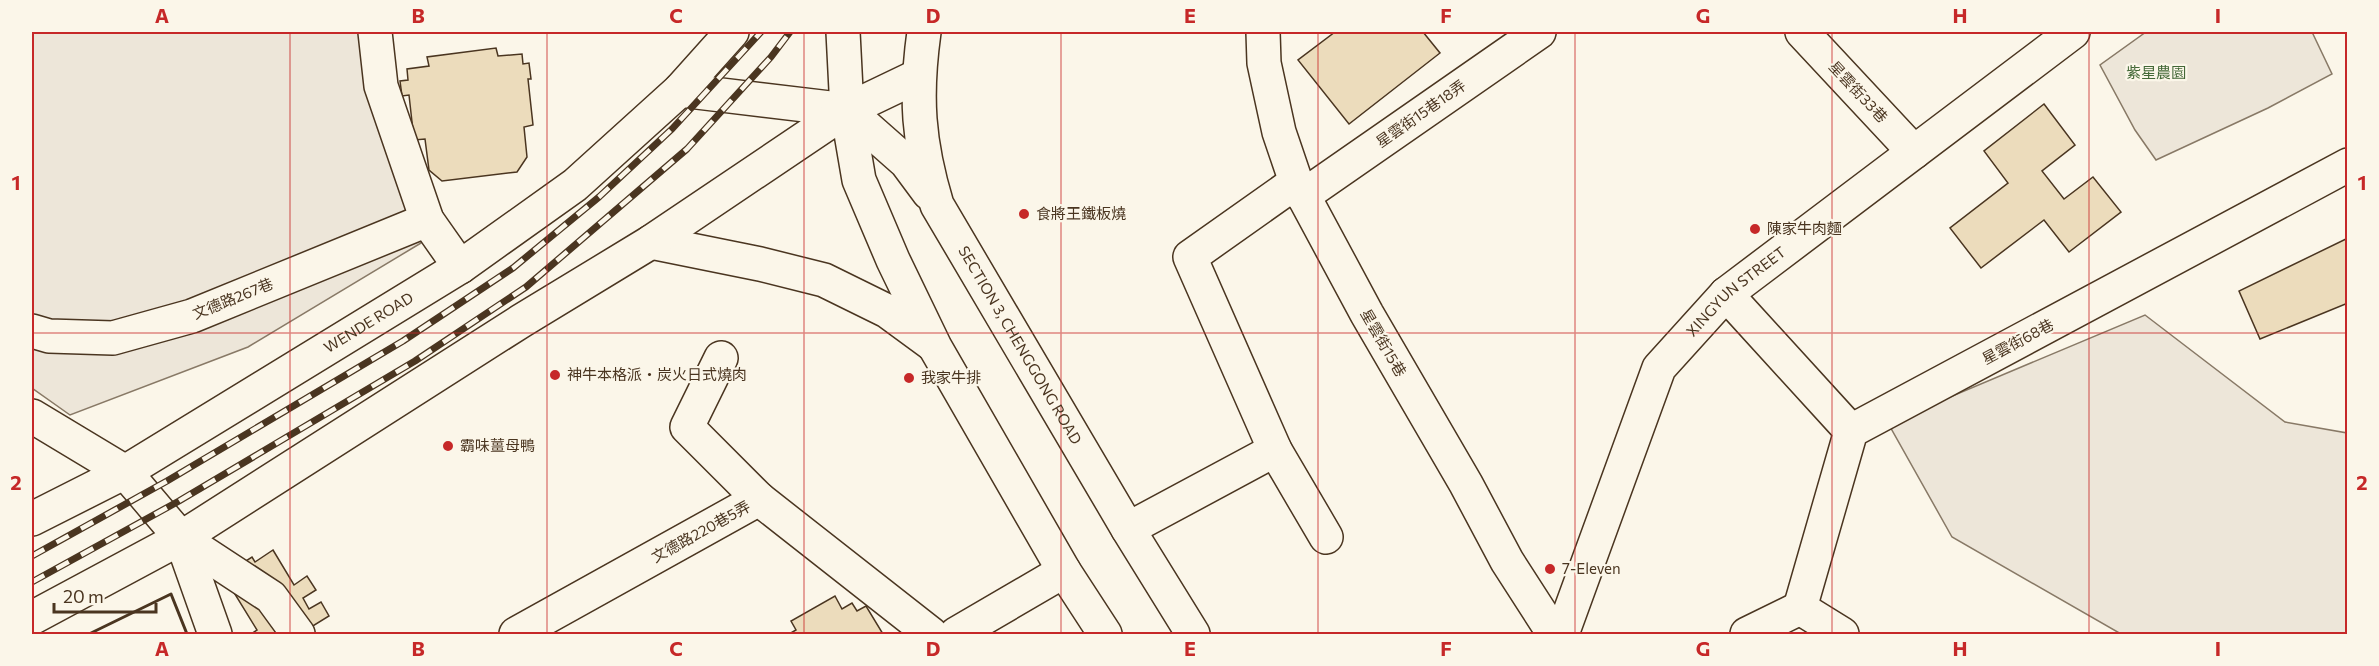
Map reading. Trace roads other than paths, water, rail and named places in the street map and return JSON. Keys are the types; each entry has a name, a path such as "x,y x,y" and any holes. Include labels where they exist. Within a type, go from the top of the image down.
{"main road":[{"path":"375,32 381,86 427,220 460,267"},
{"name":"WENDE ROAD","path":"32,519 125,472 460,267 575,184 680,90 732,32"},
{"path":"843,32 848,110 859,180 893,260 935,347 1064,571 1105,634"},
{"name":"SECTION 3, CHENGGONG ROAD","path":"924,32 918,76 922,144 937,205 1128,529 1194,634"},
{"name":"星雲街15巷","path":"1263,32 1264,63 1279,132 1299,189 1366,314 1466,484 1507,561 1554,634"},
{"name":"星雲街15巷18弄","path":"1275,450 1190,257 1299,189 1539,32"},
{"name":"星雲街33巷","path":"1802,32 1914,152"},
{"name":"XINGYUN STREET","path":"1562,634 1659,368 1726,294 2073,32"},
{"path":"32,618 181,538 511,327 651,242 848,110 918,76"},
{"path":"680,90 848,110 906,162 937,205"},
{"name":"星雲街68巷","path":"1851,431 2348,165"},
{"name":"文德路267巷","path":"32,331 50,336 113,338 192,316 427,220"},
{"path":"651,242 760,264 824,280 887,311 935,347"},
{"path":"1726,294 1851,431 1800,608 1748,634"},
{"path":"721,358 687,427 759,500"},
{"path":"32,416 125,472 181,538 271,597 298,634"},
{"path":"1128,529 1275,450 1326,537"},
{"name":"文德路220巷5弄","path":"516,634 759,500 931,634"},
{"path":"181,538 215,634"},
{"path":"956,634 1064,571"},
{"path":"1800,608 1842,634"}],"railway":[{"path":"32,556 167,481 403,341 513,268 599,197 672,129 761,32"},
{"path":"32,582 179,501 415,361 526,287 687,149 771,57 790,32"}],"place":[{"name":"食將王鐵板燒","path":"1024,214"},
{"name":"陳家牛肉麵","path":"1755,229"},
{"name":"神牛本格派‧炭火日式燒肉","path":"555,375"},
{"name":"我家牛排","path":"909,378"},
{"name":"霸味薑母鴨","path":"448,446"},
{"name":"7-Eleven","path":"1550,569"}],"park label":[{"name":"紫星農園","path":"2156,73"}]}
